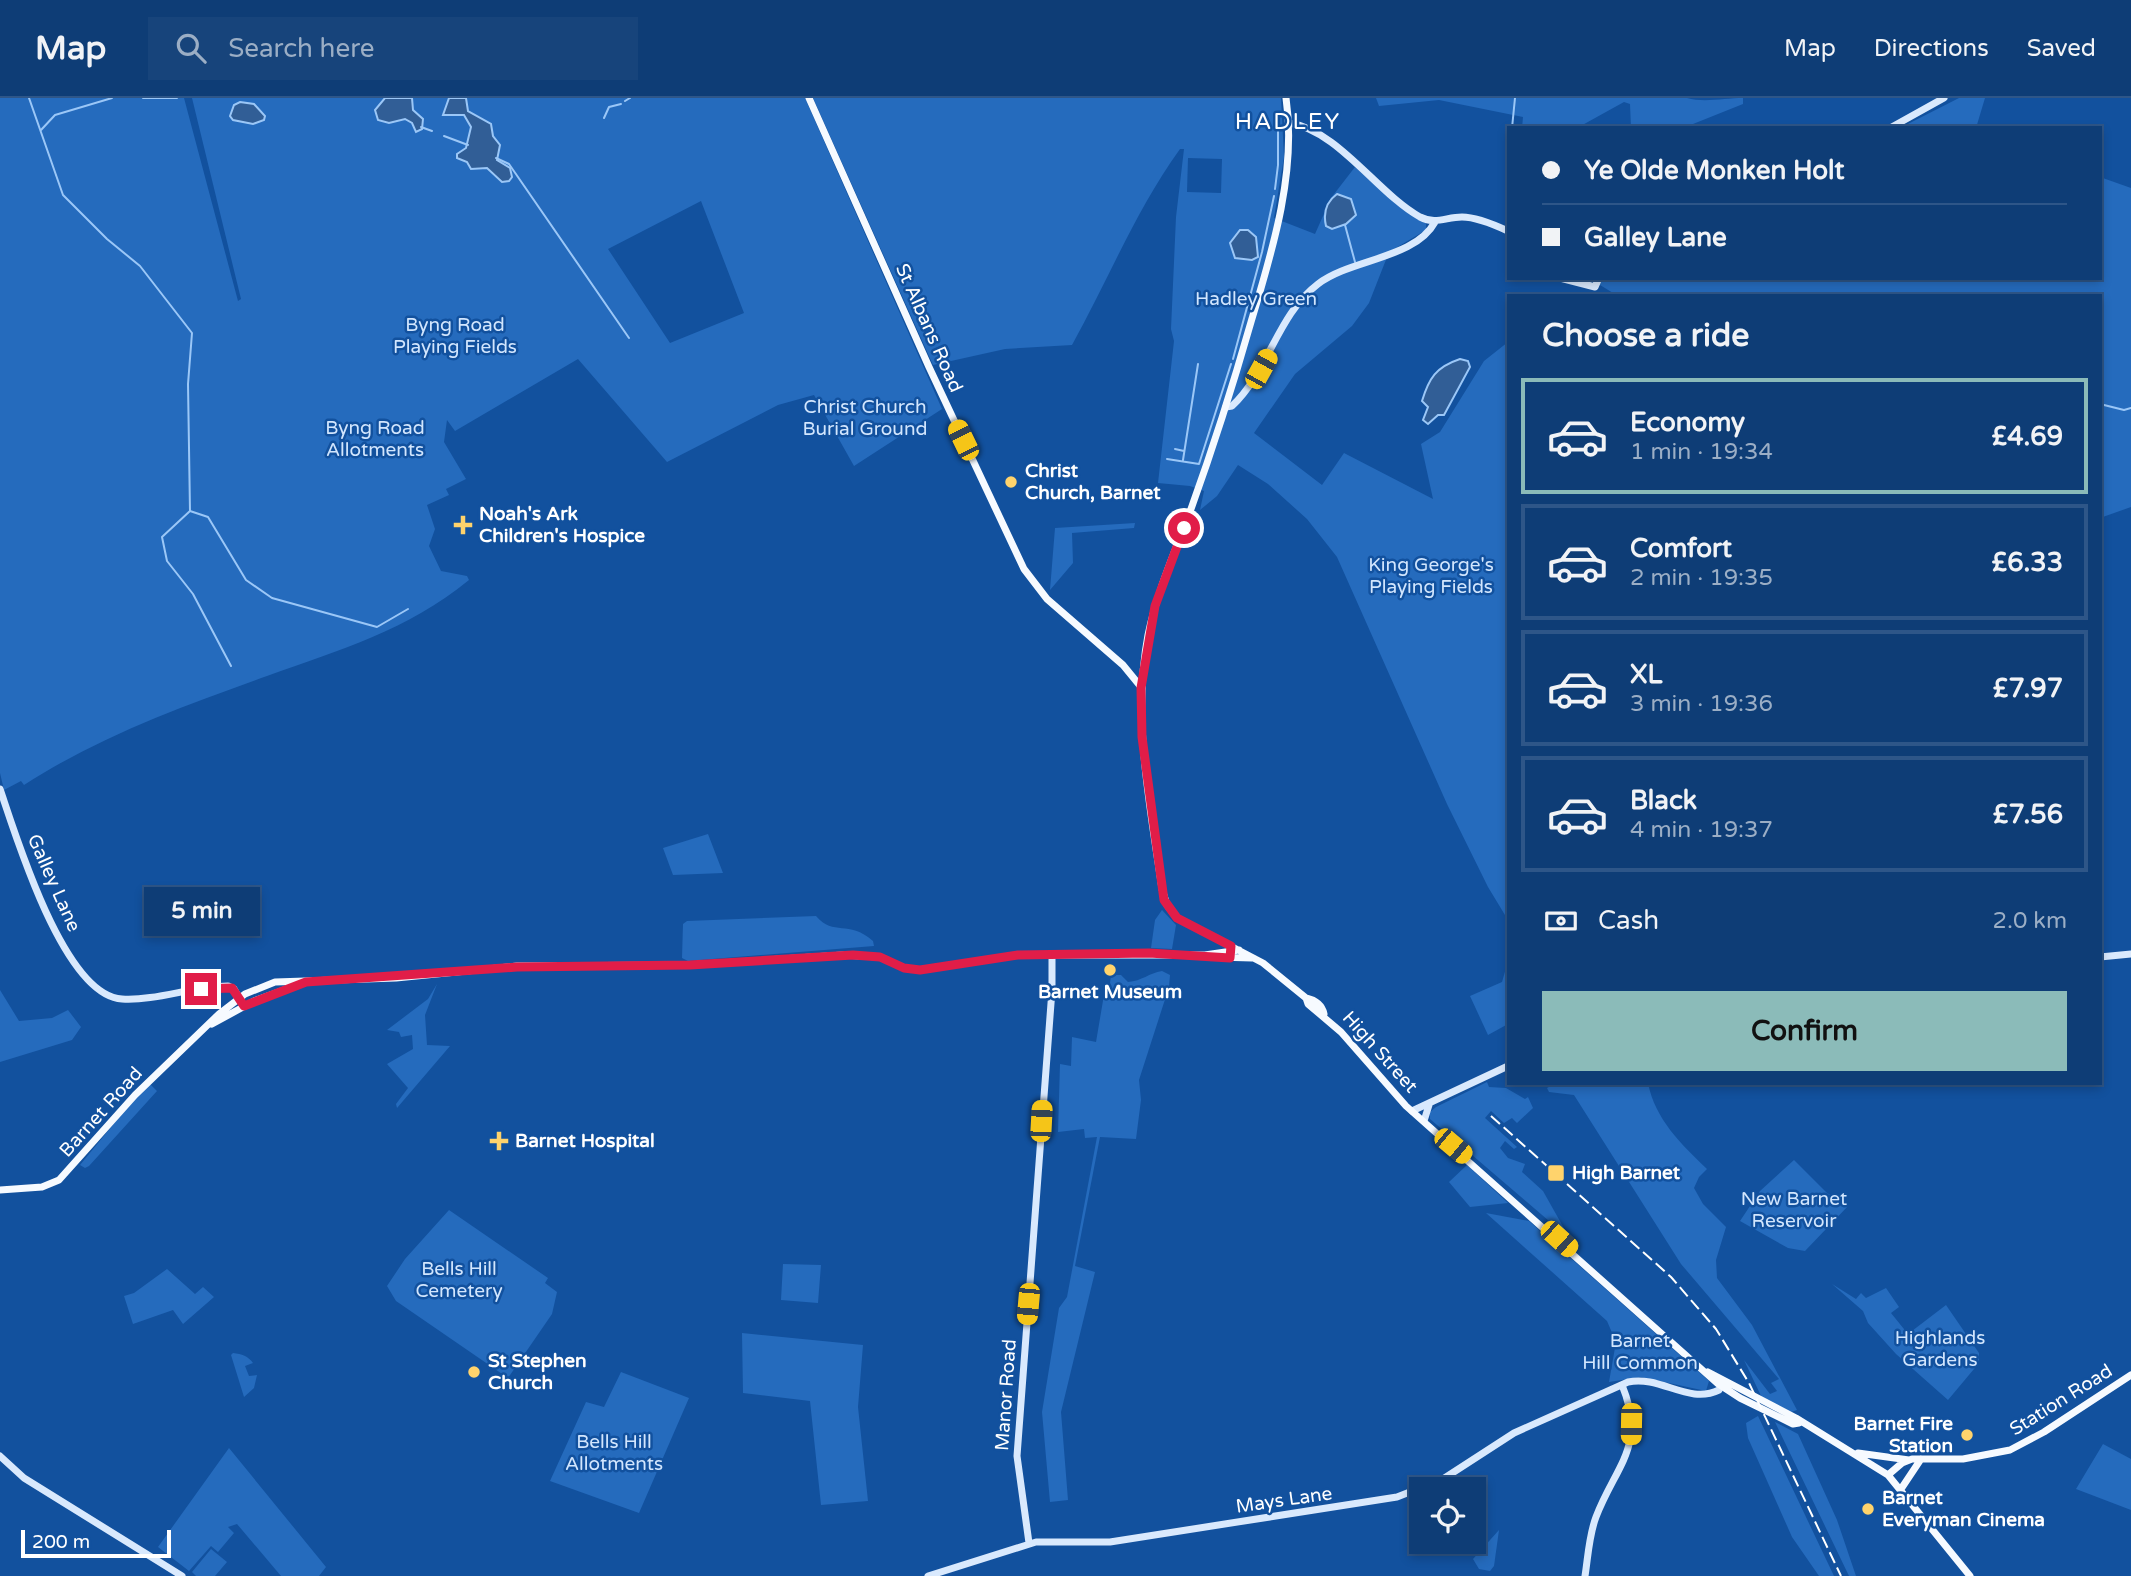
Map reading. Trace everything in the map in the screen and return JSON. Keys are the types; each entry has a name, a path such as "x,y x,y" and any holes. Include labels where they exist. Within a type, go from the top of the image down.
{"main road":[{"name":"St Albans Road","path":"809,98 929,367 1024,569 1055,607 1128,670 1140,677 1141,688"},
{"path":"1140,677 1155,606 1226,407 1272,245 1284,182 1289,124 1286,98"},
{"path":"1128,670 1144,666"},
{"name":"High Street","path":"1141,688 1142,737 1164,898 1177,918 1217,939 1228,951 1252,958 1306,998 1309,1005 1324,1014 1412,1111 1721,1383 1793,1424 1799,1423 1857,1453"},
{"path":"1210,954 1217,939"},
{"path":"306,982 517,967 690,965 843,955 880,957 904,968 920,970 1001,957 1052,954 1210,954 1228,951 1252,958"},
{"name":"Barnet Road","path":"0,1190 43,1187 59,1180 141,1089 239,998 275,982 306,982"},
{"name":"Barnet Road","path":"210,1024 244,1006 306,982"},
{"name":"Station Road","path":"1857,1453 1909,1460 1965,1459 2010,1450 2044,1432 2131,1375"},
{"path":"1857,1453 1888,1475 1901,1489 1970,1576"},
{"path":"1901,1489 1921,1459"},
{"path":"1888,1475 1909,1460"}],"street":[{"path":"1894,126 1944,98"},
{"path":"1289,124 1331,143 1393,198 1421,217 1435,222 1466,217 1507,231"},
{"path":"1226,407 1233,406 1246,391 1294,309 1311,290 1333,274 1390,254 1415,240 1435,222"},
{"path":"1568,280 1595,287 1598,280"},
{"name":"Galley Lane","path":"0,789 51,926 77,965 98,987 122,1000 224,986 234,989 239,998"},
{"name":"Manor Road","path":"1029,1543 1017,1456 1052,990 1052,954"},
{"path":"2102,957 2131,954"},
{"path":"239,998 244,1006"},
{"path":"1412,1111 1507,1066"},
{"path":"1424,1121 1429,1105"},
{"path":"1585,1576 1595,1520 1624,1465 1629,1447 1630,1417 1622,1385 1645,1381 1699,1396 1712,1393 1721,1383"},
{"name":"Mays Lane","path":"928,1576 1029,1543 1110,1542 1397,1497 1443,1479 1514,1433 1622,1385"},
{"path":"0,1456 24,1478 182,1576"}],"green space":[{"path":"0,98 184,98 238,301 241,299 192,98 805,98 942,409 854,466 814,395 778,405 667,462 578,359 455,431 447,420 444,442 466,479 446,489 449,495 427,505 435,529 429,546 441,571 467,576 469,580 445,598 372,637 204,699 111,737 24,785 21,781 4,790 0,773","holes":["701,201 744,313 670,343 608,249"]},
{"path":"813,98 1281,98 1284,157 1274,218 1315,234 1331,198 1355,167 1396,204 1426,222 1426,230 1389,252 1369,303 1352,326 1295,374 1254,433 1322,485 1344,453 1433,499 1421,444 1440,432 1484,361 1507,343 1507,918 1488,887 1447,804 1337,557 1307,519 1268,484 1238,465 1217,496 1200,510 1204,491 1190,486 1158,483 1174,341 1171,329 1176,217 1184,149 1180,149 1150,196 1072,345 1005,349 933,365","holes":["1188,158 1222,159 1221,193 1187,192"]},
{"path":"1376,98 1743,98 1743,104 1688,126 1631,126 1630,104 1624,102 1581,126 1522,126 1523,117 1439,100 1379,106"},
{"path":"1959,98 1985,98 1977,126 1904,126"},
{"path":"2102,178 2131,188 2131,507 2102,517 2102,294 1615,294 1600,285 1601,280 2102,280"},
{"path":"1135,523 1134,528 1072,533 1073,563 1050,590 1055,528"},
{"path":"708,834 723,873 673,875 663,848"},
{"path":"1162,910 1176,925 1172,949 1151,948 1155,920"},
{"path":"816,916 829,926 864,934 873,941 874,946 688,961 682,958 683,924 687,921"},
{"path":"1507,964 1507,1025 1488,1035 1470,996 1502,982"},
{"path":"1162,971 1170,975 1169,987 1139,1080 1141,1100 1136,1139 1100,1137 1075,1266 1095,1272 1061,1412 1068,1500 1050,1502 1042,1412 1059,1308 1067,1297 1097,1137 1085,1138 1084,1129 1058,1132 1060,1064 1071,1066 1072,1037 1096,1042 1106,983 1110,983 1111,975 1121,975 1128,982"},
{"path":"437,984 425,1015 427,1045 450,1046 397,1108 396,1104 408,1088 387,1064 413,1049 412,1035 401,1037 399,1032 387,1030 428,999"},
{"path":"0,990 19,1021 52,1018 68,1010 81,1027 72,1040 0,1062"},
{"path":"148,1082 157,1091 89,1166 85,1168 80,1165"},
{"path":"1487,1082 1489,1087 1506,1088 1525,1099 1528,1097 1533,1108 1517,1123 1512,1118 1504,1123 1491,1111 1485,1118 1517,1147 1514,1149 1505,1141 1500,1148 1508,1158 1525,1164 1522,1172 1543,1191 1570,1239 1430,1119 1430,1112 1436,1107"},
{"path":"1552,1085 1648,1085 1663,1119 1707,1169 1694,1188 1703,1204 1726,1227 1716,1260 1717,1278 1752,1325 1797,1410 1791,1412 1762,1398 1744,1360 1770,1394 1777,1391 1771,1383 1779,1379 1681,1264 1574,1095 1549,1092 1547,1088"},
{"name":"New Barnet Reservoir","path":"1794,1160 1827,1193 1849,1205 1805,1251 1788,1248 1740,1221 1760,1191"},
{"path":"1467,1165 1508,1203 1470,1207 1449,1182"},
{"name":"Bells Hill Cemetery","path":"449,1210 548,1278 545,1283 557,1292 552,1314 508,1378 396,1301 387,1286 405,1259"},
{"name":"Barnet Hill Common","path":"1486,1213 1529,1221 1709,1381 1706,1391 1641,1377 1609,1382 1616,1342 1607,1321"},
{"path":"783,1264 821,1265 818,1303 781,1300"},
{"path":"167,1269 195,1294 203,1287 214,1297 183,1324 173,1310 133,1324 124,1296 134,1293"},
{"name":"Highlands Gardens","path":"1832,1284 1856,1299 1861,1293 1866,1298 1886,1288 1899,1307 1891,1313 1908,1334 1946,1305 1979,1353 1979,1363 1948,1400 1896,1354 1868,1323 1863,1311"},
{"path":"742,1333 863,1345 858,1407 868,1501 821,1505 810,1401 743,1393"},
{"path":"233,1353 249,1359 253,1363 245,1366 249,1376 257,1375 254,1388 244,1397 231,1355"},
{"name":"Bells Hill Allotments","path":"621,1372 689,1398 639,1513 550,1481 586,1402 604,1407"},
{"path":"1758,1416 1834,1576 1819,1576 1792,1537 1748,1438 1746,1423"},
{"path":"1775,1422 1798,1434 1837,1520 1856,1576 1849,1576"},
{"path":"2103,1444 2131,1459 2131,1510 2076,1489"},
{"path":"229,1448 326,1567 319,1576 281,1576 237,1524 228,1527 234,1533 218,1552 211,1546 189,1571 158,1547"},
{"path":"1499,1530 1494,1566 1490,1571 1479,1569 1473,1559 1477,1554 1486,1554 1486,1544"},
{"path":"211,1549 227,1562 215,1576 196,1576 192,1572"}],"shaded area":[{"path":"385,98 412,98 413,110 423,119 422,129 416,132 412,123 405,119 389,123 378,120 375,110"},
{"path":"449,98 466,98 468,111 491,124 493,136 500,145 497,160 510,168 512,177 509,181 502,182 487,168 471,169 467,162 457,158 457,154 466,148 471,127 464,115 443,115"},
{"path":"240,102 254,104 265,116 264,120 253,124 233,120 230,116 234,105"},
{"path":"1337,194 1351,199 1356,215 1346,224 1332,229 1326,226 1325,212"},
{"path":"1240,230 1248,230 1256,237 1258,257 1252,260 1235,258 1230,243"},
{"path":"1460,359 1468,361 1470,367 1444,415 1438,415 1428,424 1423,420 1428,407 1422,401 1428,386 1439,370"}],"waterway":[{"path":"29,98 63,195 107,239 140,266 192,333 188,384 190,511 162,537 167,561 193,594 231,666"},
{"path":"41,130 55,115 112,98"},
{"path":"143,98 177,98"},
{"path":"625,101 630,98"},
{"path":"1512,126 1515,98"},
{"path":"604,118 609,107 621,104"},
{"path":"1275,189 1278,115"},
{"path":"421,127 432,131"},
{"path":"444,136 468,145"},
{"path":"496,158 509,164 629,338"},
{"path":"1233,359 1274,196"},
{"path":"1345,225 1355,262"},
{"path":"1183,460 1198,364"},
{"path":"1167,459 1199,464 1231,364"},
{"path":"2102,404 2124,410 2131,408"},
{"path":"1175,449 1184,451"},
{"path":"190,511 208,517 246,580 272,598 377,627 408,609"}],"railway":[{"path":"1491,1116 1671,1277 1716,1329 1749,1383 1841,1576"}],"place":[{"name":"Christ Church, Barnet","path":"1011,482"},
{"name":"Noah's Ark Children's Hospice","path":"463,525"},
{"name":"Barnet Museum","path":"1110,970"},
{"name":"Barnet Hospital","path":"499,1141"},
{"name":"High Barnet","path":"1556,1173"},
{"name":"St Stephen Church","path":"474,1372"},
{"name":"Barnet Fire Station","path":"1967,1435"},
{"name":"Barnet Everyman Cinema","path":"1868,1509"}],"district":[{"name":"HADLEY","path":"1288,122"}],"route":[{"path":"201,989 228,986 234,989 244,1006 306,982 321,980 396,978 578,964 598,968 610,964 690,965 853,955 880,957 909,970 920,970 1018,955 1149,953 1210,954 1230,958 1231,946 1177,918 1164,900 1142,737 1141,688 1148,638 1155,606 1184,528"}],"park label":[{"name":"Hadley Green","path":"1256,299"},
{"name":"Byng Road Playing Fields","path":"455,336"},
{"name":"Christ Church Burial Ground","path":"865,418"},
{"name":"Byng Road Allotments","path":"375,439"},
{"name":"King George's Playing Fields","path":"1431,576"}]}
